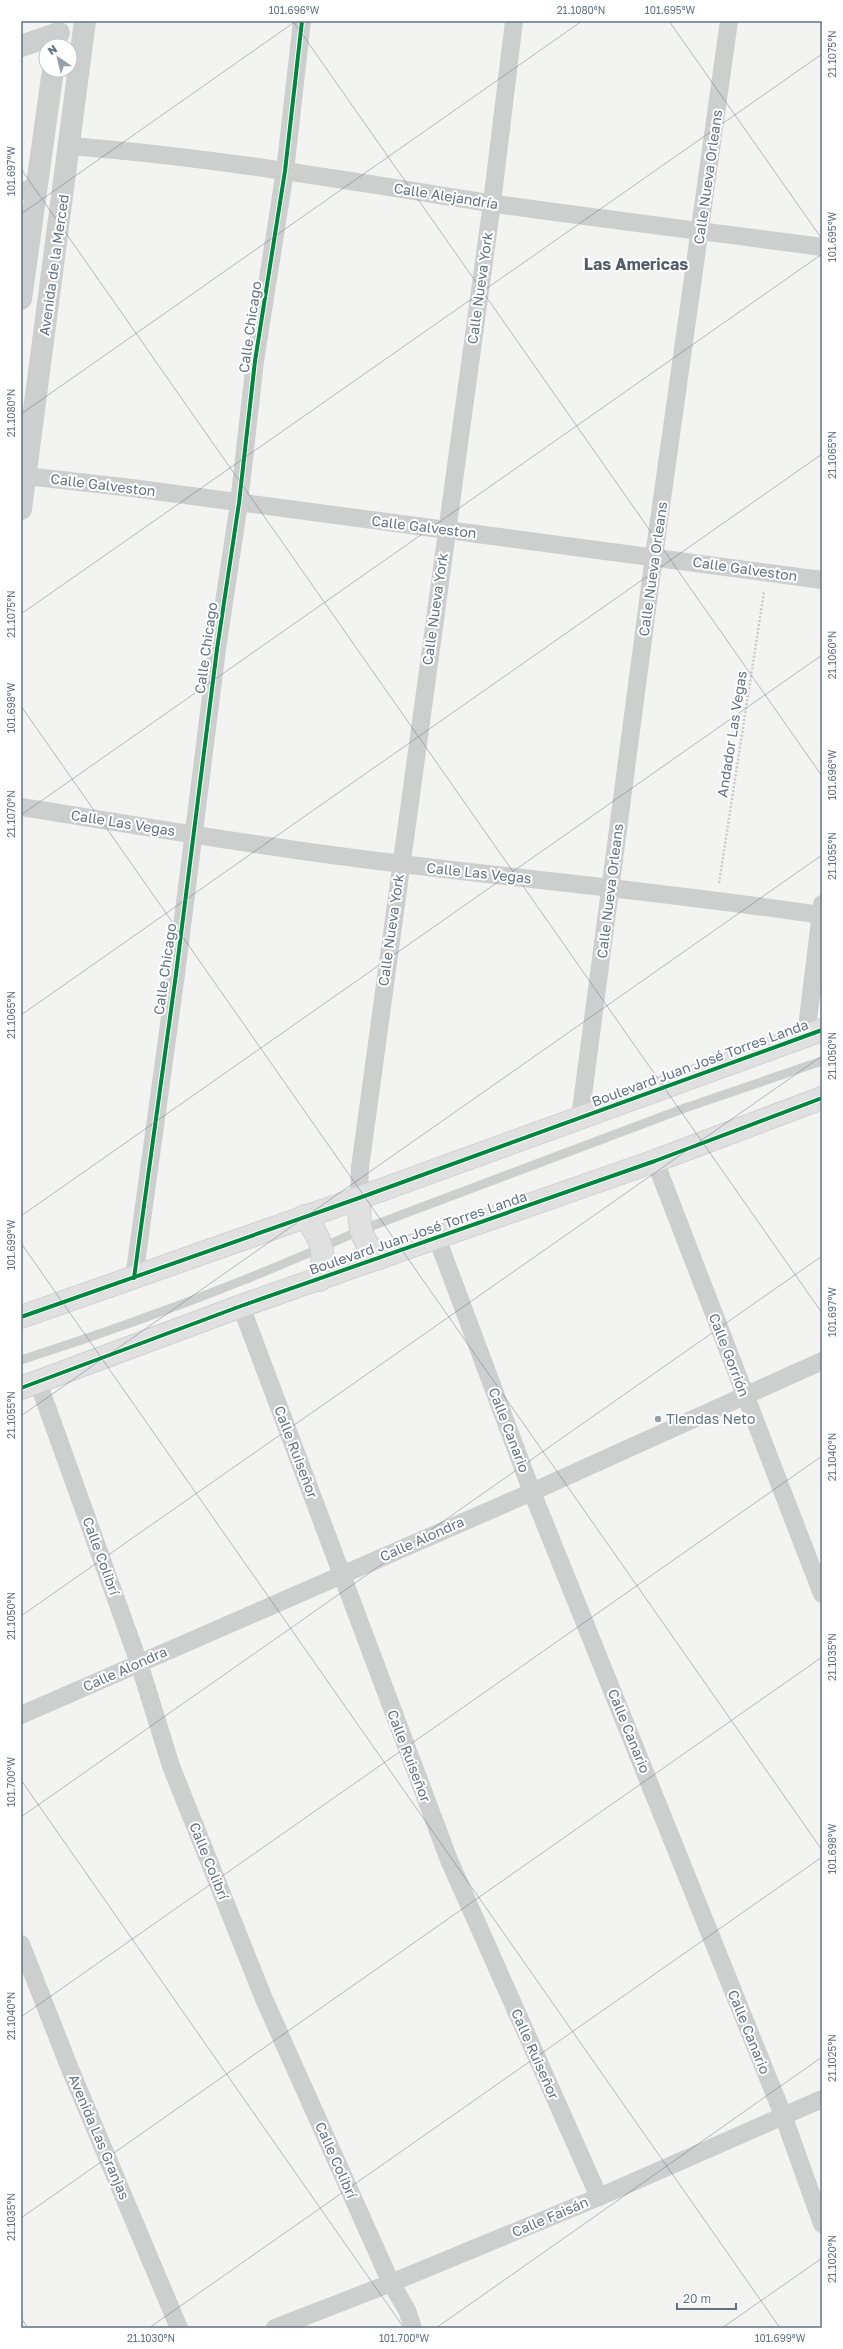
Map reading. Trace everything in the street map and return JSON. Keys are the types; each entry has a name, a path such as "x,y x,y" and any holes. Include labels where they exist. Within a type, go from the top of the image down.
{"main road":[{"name":"Boulevard Juan José Torres Landa","path":"21,1317 134,1278 304,1216 359,1198 814,1033"},
{"name":"Boulevard Juan José Torres Landa","path":"29,1385 241,1306 320,1280 655,1161 822,1098"},
{"path":"359,1198 361,1230 367,1246 379,1258"},
{"path":"304,1216 319,1237 322,1248 324,1263 320,1280"}],"street":[{"name":"Avenida de la Merced","path":"21,509 70,146 85,21"},
{"name":"Calle Chicago","path":"134,1278 217,649 239,503 255,361 284,171 302,21"},
{"name":"Calle Nueva York","path":"359,1198 360,1167 400,864 492,203 514,21"},
{"name":"Calle Nueva Orleans","path":"580,1118 654,556 701,231 729,21"},
{"path":"21,46 58,33"},
{"name":"Avenida de la Merced","path":"21,299 28,189 51,78"},
{"name":"Calle Alejandría","path":"70,146 121,150 284,171 492,203 822,247"},
{"name":"Calle Galveston","path":"26,476 654,556 822,580"},
{"name":"Calle Las Vegas","path":"21,807 400,864 717,900 821,908"},
{"path":"814,1033 821,908"},
{"name":"Calle Gorrión","path":"655,1161 822,1594"},
{"name":"Calle Canario","path":"437,1238 532,1492 783,2115 822,2224"},
{"name":"Calle Ruiseñor","path":"241,1306 342,1574 380,1681 449,1860 599,2197"},
{"name":"Calle Alondra","path":"21,1715 532,1492 822,1361"},
{"name":"Calle Colibrí","path":"29,1385 139,1663 171,1766 264,1999 392,2283 407,2310 413,2328"},
{"name":"Avenida Las Granjas","path":"21,1944 70,2069 179,2328"},
{"name":"Calle Faisán","path":"275,2328 392,2283 599,2197 822,2099"}],"lane":[{"path":"21,1360 164,1311 322,1248 361,1230 685,1108 822,1061"}],"cycle path":[{"path":"134,1278 176,974 217,649 239,503 255,361 285,171 302,21"},
{"path":"21,1317 359,1198 822,1030"},
{"path":"21,1388 241,1306 655,1161 822,1098"}],"place":[{"name":"Tiendas Neto","path":"658,1419"}],"district":[{"name":"Las Americas","path":"636,264"}]}
